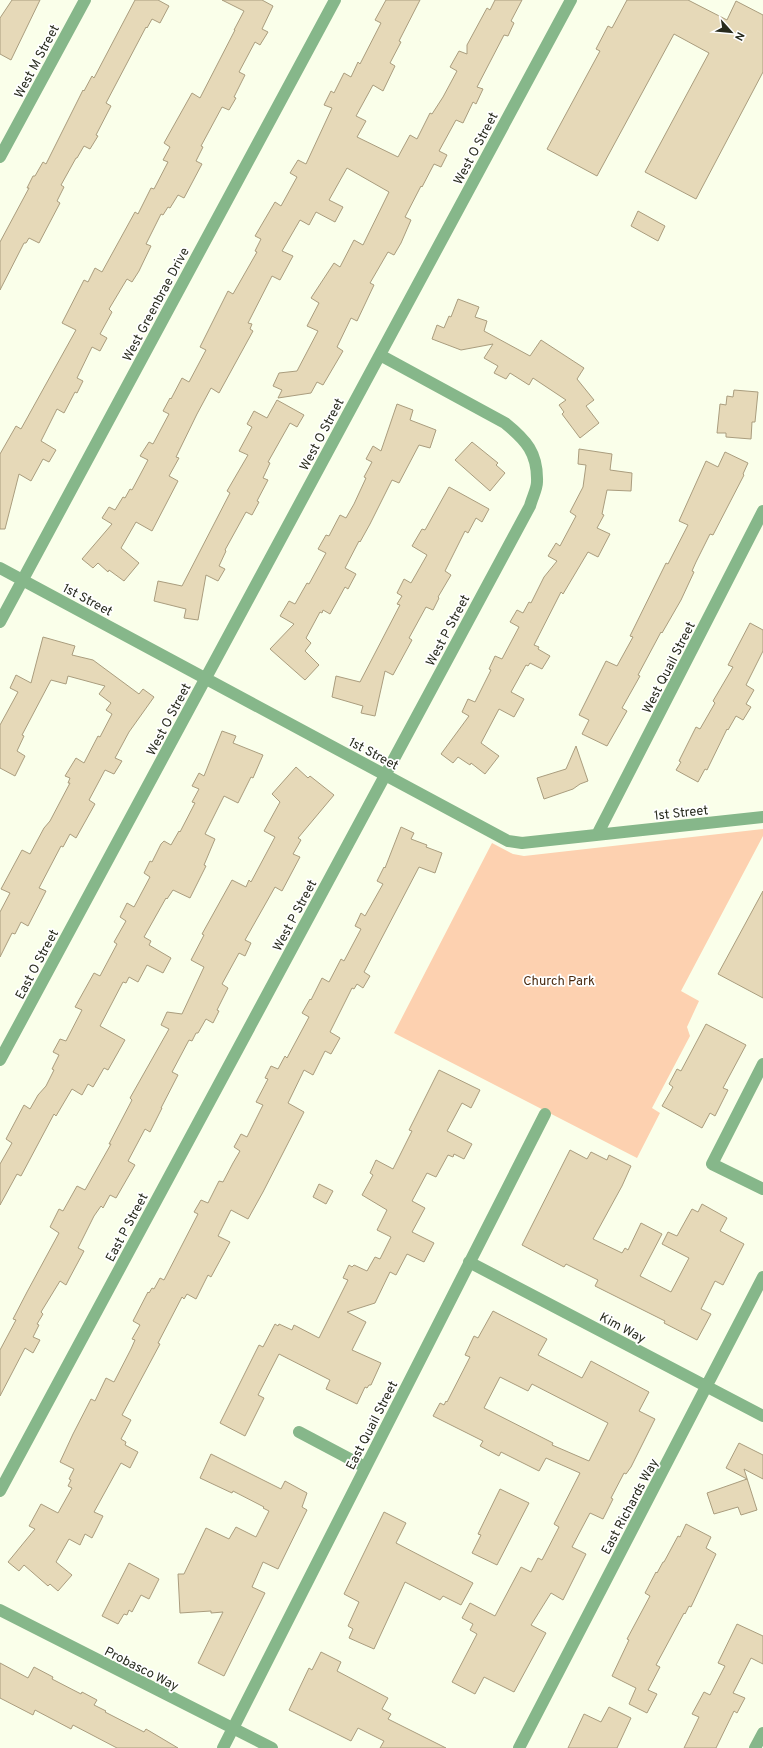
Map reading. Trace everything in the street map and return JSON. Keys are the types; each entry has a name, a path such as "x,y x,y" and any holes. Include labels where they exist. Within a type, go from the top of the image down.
{"street":[{"name":"West M Street","path":"0,157 85,0"},
{"name":"West Greenbrae Drive","path":"0,622 335,0"},
{"name":"West O Street","path":"97,880 571,0"},
{"name":"West P Street","path":"277,977 530,506 537,482 535,459 524,438 505,423 380,355"},
{"name":"West Quail Street","path":"597,835 763,511"},
{"name":"1st Street","path":"0,568 508,841 522,843 763,817"},
{"name":"East O Street","path":"0,1060 97,880"},
{"name":"East P Street","path":"0,1491 277,977"},
{"path":"763,1064 712,1164 763,1189"},
{"name":"East Quail Street","path":"223,1748 545,1114"},
{"name":"Kim Way","path":"469,1262 763,1416"},
{"name":"East Richards Way","path":"519,1748 763,1277"},
{"path":"299,1432 365,1467"},
{"name":"Probasco Way","path":"0,1610 272,1748"},
{"path":"756,1748 763,1733"}],"green space":[{"name":"Church Park","path":"763,829 763,836 681,991 699,1001 687,1027 690,1036 652,1108 660,1113 637,1158 394,1033 492,843 513,854 524,856"}],"building":[{"path":"12,0 40,0 11,60 0,54 0,18"},
{"path":"135,0 158,0 169,6 160,23 152,19 147,28 146,27 106,103 111,106 96,135 98,136 90,149 84,146 61,185 64,187 57,201 60,203 39,243 29,238 26,243 24,243 0,290 0,242 29,188 27,188 33,176 35,176 43,162 46,164 83,90 84,91 92,76 94,78"},
{"path":"222,0 262,0 273,6 262,29 268,32 260,45 255,42 239,72 245,75 234,97 236,98 229,110 222,107 201,146 203,147 196,161 202,164 184,198 178,195 170,208 168,207 163,215 161,214 146,244 151,246 139,271 132,282 127,279 109,309 112,312 100,334 107,338 100,351 92,347 77,378 83,381 77,393 75,392 64,413 57,409 41,441 56,450 49,462 43,459 31,481 19,474 5,529 0,529 0,454 16,426 21,429 76,330 62,323 84,280 88,282 95,268 102,272 135,212 138,214 151,188 154,189 168,162 163,160 170,147 164,143 192,93 200,98 235,30 244,11"},
{"path":"386,0 420,0 399,41 401,42 390,63 395,66 383,91 373,85 356,116 366,121 357,137 398,157 410,135 417,139 430,113 432,114 443,97 457,71 450,67 459,51 467,54 467,45 487,8 490,10 495,0 522,0 511,21 514,23 508,36 504,35 477,87 483,89 476,104 473,102 463,123 456,120 439,151 447,155 441,167 434,164 422,187 421,186 405,217 411,220 401,243 394,255 388,252 370,283 374,285 357,321 351,318 337,347 343,351 323,385 317,382 311,393 278,398 282,390 273,386 279,373 297,371 318,331 307,326 319,303 311,298 334,263 340,267 354,240 363,245 389,192 347,168 329,200 343,207 335,222 316,212 309,225 300,220 282,251 293,256 280,280 272,276 248,323 252,324 250,329 253,331 219,393 211,388 197,414 176,457 179,458 169,476 178,481 152,531 136,522 121,548 139,563 124,581 109,570 108,572 98,563 93,568 82,559 112,524 102,518 109,507 115,510 123,497 125,498 130,489 132,490 148,460 140,456 149,442 153,444 169,414 163,411 182,378 189,382 206,350 200,347 228,291 233,294 257,252 255,251 261,239 255,236 275,202 281,206 297,177 290,173 298,160 306,164 332,108 324,105 331,91 334,93 344,73 351,77 358,62 360,64 381,23 375,20"},
{"path":"627,0 688,0 727,20 736,1 763,15 763,72 696,199 645,172 709,53 674,34 597,176 547,149 600,51 596,49 608,26 612,28"},
{"path":"638,211 665,226 658,241 631,226"},
{"path":"458,299 479,307 475,317 487,321 484,331 530,356 541,340 584,368 577,379 594,400 586,406 599,423 580,438 562,414 564,412 559,405 566,400 533,378 529,385 510,373 506,379 494,373 498,366 484,358 493,344 461,350 432,339 437,325 444,328 449,316 451,317"},
{"path":"734,390 758,392 755,422 752,422 751,439 726,437 726,433 717,433 720,404 726,405 727,396 733,397"},
{"path":"277,400 304,415 297,427 290,423 268,462 270,463 263,478 268,480 257,501 259,502 252,515 246,512 225,550 226,551 219,566 225,569 218,581 206,575 198,620 184,618 186,609 154,601 158,581 182,586 230,493 227,491 248,455 239,451 252,427 247,424 254,411 267,418"},
{"path":"397,404 413,410 410,420 436,430 430,448 419,445 399,483 392,480 370,524 345,568 356,574 348,589 345,587 330,614 323,610 322,613 320,612 306,638 311,643 305,651 319,665 305,680 270,649 294,624 280,616 289,601 295,604 307,583 309,584 326,553 318,549 326,535 329,536 340,515 346,518 354,504 366,478 364,477 372,462 366,459 373,446 381,451"},
{"path":"472,442 498,463 496,465 505,473 490,491 455,460"},
{"path":"579,449 612,454 610,470 632,473 631,491 607,490 602,514 604,515 597,528 610,534 598,557 588,552 563,594 561,592 534,645 550,656 542,669 530,663 528,666 526,665 511,692 524,699 514,717 499,709 481,743 499,756 485,774 471,763 470,765 458,757 453,763 441,754 469,716 462,712 468,699 475,702 491,670 489,669 495,656 502,659 519,627 510,622 517,610 523,613 529,602 531,603 544,577 557,561 548,556 556,543 560,546 576,516 570,512 583,487 586,465 578,464"},
{"path":"725,452 748,463 743,474 744,475 713,535 710,534 692,571 694,572 681,600 662,633 661,632 638,675 640,676 622,708 627,711 607,746 582,734 589,720 579,715 606,661 617,666 633,637 630,636 666,563 668,564 688,525 679,521 706,461 718,467"},
{"path":"449,487 489,509 482,522 476,518 468,533 465,531 445,571 451,575 438,597 439,598 433,610 426,607 409,638 412,640 393,675 385,671 375,716 361,713 363,706 332,697 336,676 360,682 400,605 397,604 402,596 397,593 404,579 411,583 427,555 412,546 422,529 425,530"},
{"path":"750,623 763,630 763,651 746,685 754,690 746,704 751,707 743,720 736,716 728,730 727,729 707,770 705,769 698,782 676,770 696,727 700,729 715,703 713,701 733,667 728,665"},
{"path":"43,637 75,646 72,655 93,660 139,694 143,689 154,697 129,732 115,758 122,761 114,774 105,770 89,800 95,804 76,838 70,834 63,847 61,846 39,888 46,891 28,926 21,922 15,934 12,933 0,957 0,912 10,893 1,889 22,850 30,854 44,828 50,821 70,783 68,783 70,778 65,776 76,758 84,763 98,736 100,737 112,714 106,710 111,703 99,694 105,686 68,676 66,684 51,680 22,735 24,736 17,751 25,756 15,776 0,768 0,725 18,692 10,688 16,675 31,683"},
{"path":"222,731 236,736 233,743 263,755 253,778 251,777 238,803 224,796 205,834 215,839 204,865 206,866 190,898 173,890 167,899 166,898 144,937 151,941 149,945 171,958 163,973 147,965 138,982 129,977 126,983 123,982 100,1026 125,1040 108,1070 104,1068 93,1087 88,1084 82,1095 72,1089 56,1116 54,1114 21,1176 17,1174 0,1205 0,1164 12,1143 6,1139 24,1105 30,1109 38,1095 46,1086 59,1055 53,1052 60,1039 66,1041 82,1010 75,1007 94,973 100,976 117,944 114,942 126,921 120,917 127,903 134,907 150,877 144,873 150,861 152,862 164,841 171,845 179,831 180,832 195,803 192,802 199,789 192,786 199,773 204,776"},
{"path":"576,746 588,781 573,789 544,799 537,778 566,769"},
{"path":"296,767 308,778 310,776 334,795 298,838 301,840 293,854 300,857 282,891 275,887 245,940 251,943 245,956 239,953 222,984 228,988 217,1010 219,1011 213,1023 206,1019 192,1041 189,1040 172,1072 178,1075 150,1132 145,1129 128,1161 135,1165 116,1198 110,1195 103,1208 101,1206 94,1216 78,1248 84,1251 66,1285 60,1281 41,1312 43,1314 37,1324 39,1325 33,1337 40,1340 33,1353 25,1348 0,1396 0,1350 16,1320 13,1319 59,1233 50,1227 59,1209 63,1211 77,1186 85,1190 111,1144 109,1144 132,1100 130,1098 169,1029 161,1025 167,1012 182,1014 204,967 191,960 204,935 202,934 232,880 246,887 249,880 251,882 275,837 264,831 280,802 272,794"},
{"path":"401,827 414,833 411,839 442,853 435,873 419,867 364,972 370,976 363,988 357,984 354,989 352,988 330,1032 340,1038 331,1054 325,1051 313,1075 304,1070 288,1103 304,1112 263,1192 248,1219 231,1210 218,1236 230,1242 211,1277 208,1275 196,1299 187,1294 184,1299 182,1297 158,1343 160,1344 122,1415 131,1420 121,1439 126,1442 125,1445 138,1452 130,1468 121,1463 94,1512 103,1516 92,1538 85,1534 80,1545 69,1539 56,1562 72,1575 58,1591 50,1584 48,1586 24,1565 19,1571 8,1562 35,1529 29,1526 41,1504 58,1513 72,1488 68,1486 71,1480 69,1479 74,1469 60,1462 73,1434 91,1399 95,1401 106,1378 114,1382 135,1340 132,1339 140,1325 133,1321 148,1292 149,1293 152,1288 154,1289 160,1278 164,1280 198,1214 194,1212 201,1200 208,1203 219,1181 223,1182 240,1151 234,1147 241,1134 247,1137 263,1105 256,1102 268,1079 265,1078 271,1066 278,1069 285,1056 287,1058 309,1017 302,1013 310,999 311,1000 322,978 329,982 341,959 344,961 361,929 355,926 361,913 365,916 383,884 377,881 384,867 385,868"},
{"path":"763,891 763,998 718,974"},
{"path":"706,1024 746,1045 723,1088 728,1090 715,1116 710,1113 702,1128 662,1106 673,1087 669,1084 677,1069 681,1071"},
{"path":"439,1070 480,1090 471,1108 462,1103 447,1131 472,1144 464,1159 454,1154 453,1157 448,1155 436,1177 427,1173 412,1201 425,1208 412,1232 434,1243 424,1262 407,1254 396,1275 390,1272 375,1303 347,1312 366,1322 352,1350 381,1363 371,1385 367,1388 365,1387 357,1404 326,1389 330,1380 279,1354 258,1395 264,1398 245,1436 220,1423 259,1345 263,1347 275,1324 278,1326 279,1324 292,1330 294,1325 319,1338 348,1280 343,1278 349,1265 352,1267 354,1265 367,1271 375,1257 380,1259 391,1237 377,1230 387,1210 362,1195 373,1175 370,1173 376,1160 393,1169 412,1131 409,1130"},
{"path":"570,1150 587,1159 591,1152 607,1160 609,1155 631,1166 622,1186 593,1239 622,1253 625,1248 628,1250 641,1223 662,1234 640,1276 671,1292 689,1258 662,1244 668,1232 677,1236 692,1209 698,1212 702,1204 727,1218 720,1231 744,1244 723,1285 715,1281 701,1309 711,1314 697,1340 664,1323 665,1321 595,1286 598,1280 566,1264 564,1267 522,1245"},
{"path":"319,1184 333,1191 326,1204 313,1197"},
{"path":"493,1311 547,1339 538,1355 582,1378 591,1361 649,1392 639,1411 655,1419 631,1467 626,1474 624,1473 611,1498 613,1499 603,1519 590,1513 572,1547 586,1554 563,1600 551,1593 531,1625 546,1633 514,1692 484,1677 475,1694 452,1682 477,1634 470,1630 473,1624 462,1618 470,1603 495,1616 521,1567 531,1572 538,1558 542,1560 559,1527 554,1524 580,1473 546,1458 539,1471 501,1452 499,1456 480,1446 483,1441 433,1416 440,1403 444,1405 446,1401 447,1402 470,1357 465,1355 474,1336 478,1338","holes":["500,1377 528,1391 532,1384 608,1423 589,1461 552,1445 553,1443 484,1408"]},
{"path":"739,1443 763,1455 763,1479 744,1469 757,1510 741,1515 738,1507 714,1514 707,1493 747,1479 726,1468"},
{"path":"211,1454 281,1489 285,1481 307,1493 302,1507 307,1510 278,1569 263,1562 252,1587 265,1593 224,1676 198,1663 223,1612 211,1613 211,1611 180,1613 178,1574 184,1574 206,1528 229,1539 236,1527 256,1537 269,1511 233,1491 232,1493 200,1478"},
{"path":"500,1489 529,1503 497,1565 472,1553 481,1535 478,1534"},
{"path":"384,1512 406,1523 396,1543 473,1583 461,1605 443,1596 440,1600 405,1582 374,1649 349,1638 353,1629 348,1626 359,1602 344,1594"},
{"path":"686,1524 711,1537 706,1548 716,1554 691,1607 689,1606 685,1614 684,1613 656,1665 660,1667 648,1690 657,1694 647,1713 629,1704 636,1688 612,1676 629,1640 627,1639 650,1596 645,1593 678,1536 680,1537"},
{"path":"129,1563 159,1579 149,1599 141,1595 132,1612 129,1610 127,1615 124,1614 118,1624 102,1616"},
{"path":"737,1624 763,1636 763,1664 751,1658 733,1693 745,1698 737,1713 734,1711 716,1748 684,1748 699,1717 692,1714 704,1692 710,1695 725,1666 718,1663"},
{"path":"321,1652 341,1662 337,1671 388,1698 382,1709 391,1714 388,1719 446,1748 380,1748 384,1741 358,1728 351,1741 289,1710 309,1668 312,1670"},
{"path":"0,1663 28,1678 34,1667 53,1677 52,1679 81,1694 82,1692 97,1700 94,1705 106,1711 105,1712 144,1732 146,1729 178,1748 117,1748 73,1725 71,1729 35,1710 33,1715 0,1698"},
{"path":"609,1707 631,1718 617,1748 568,1748 584,1714 601,1722"}]}
